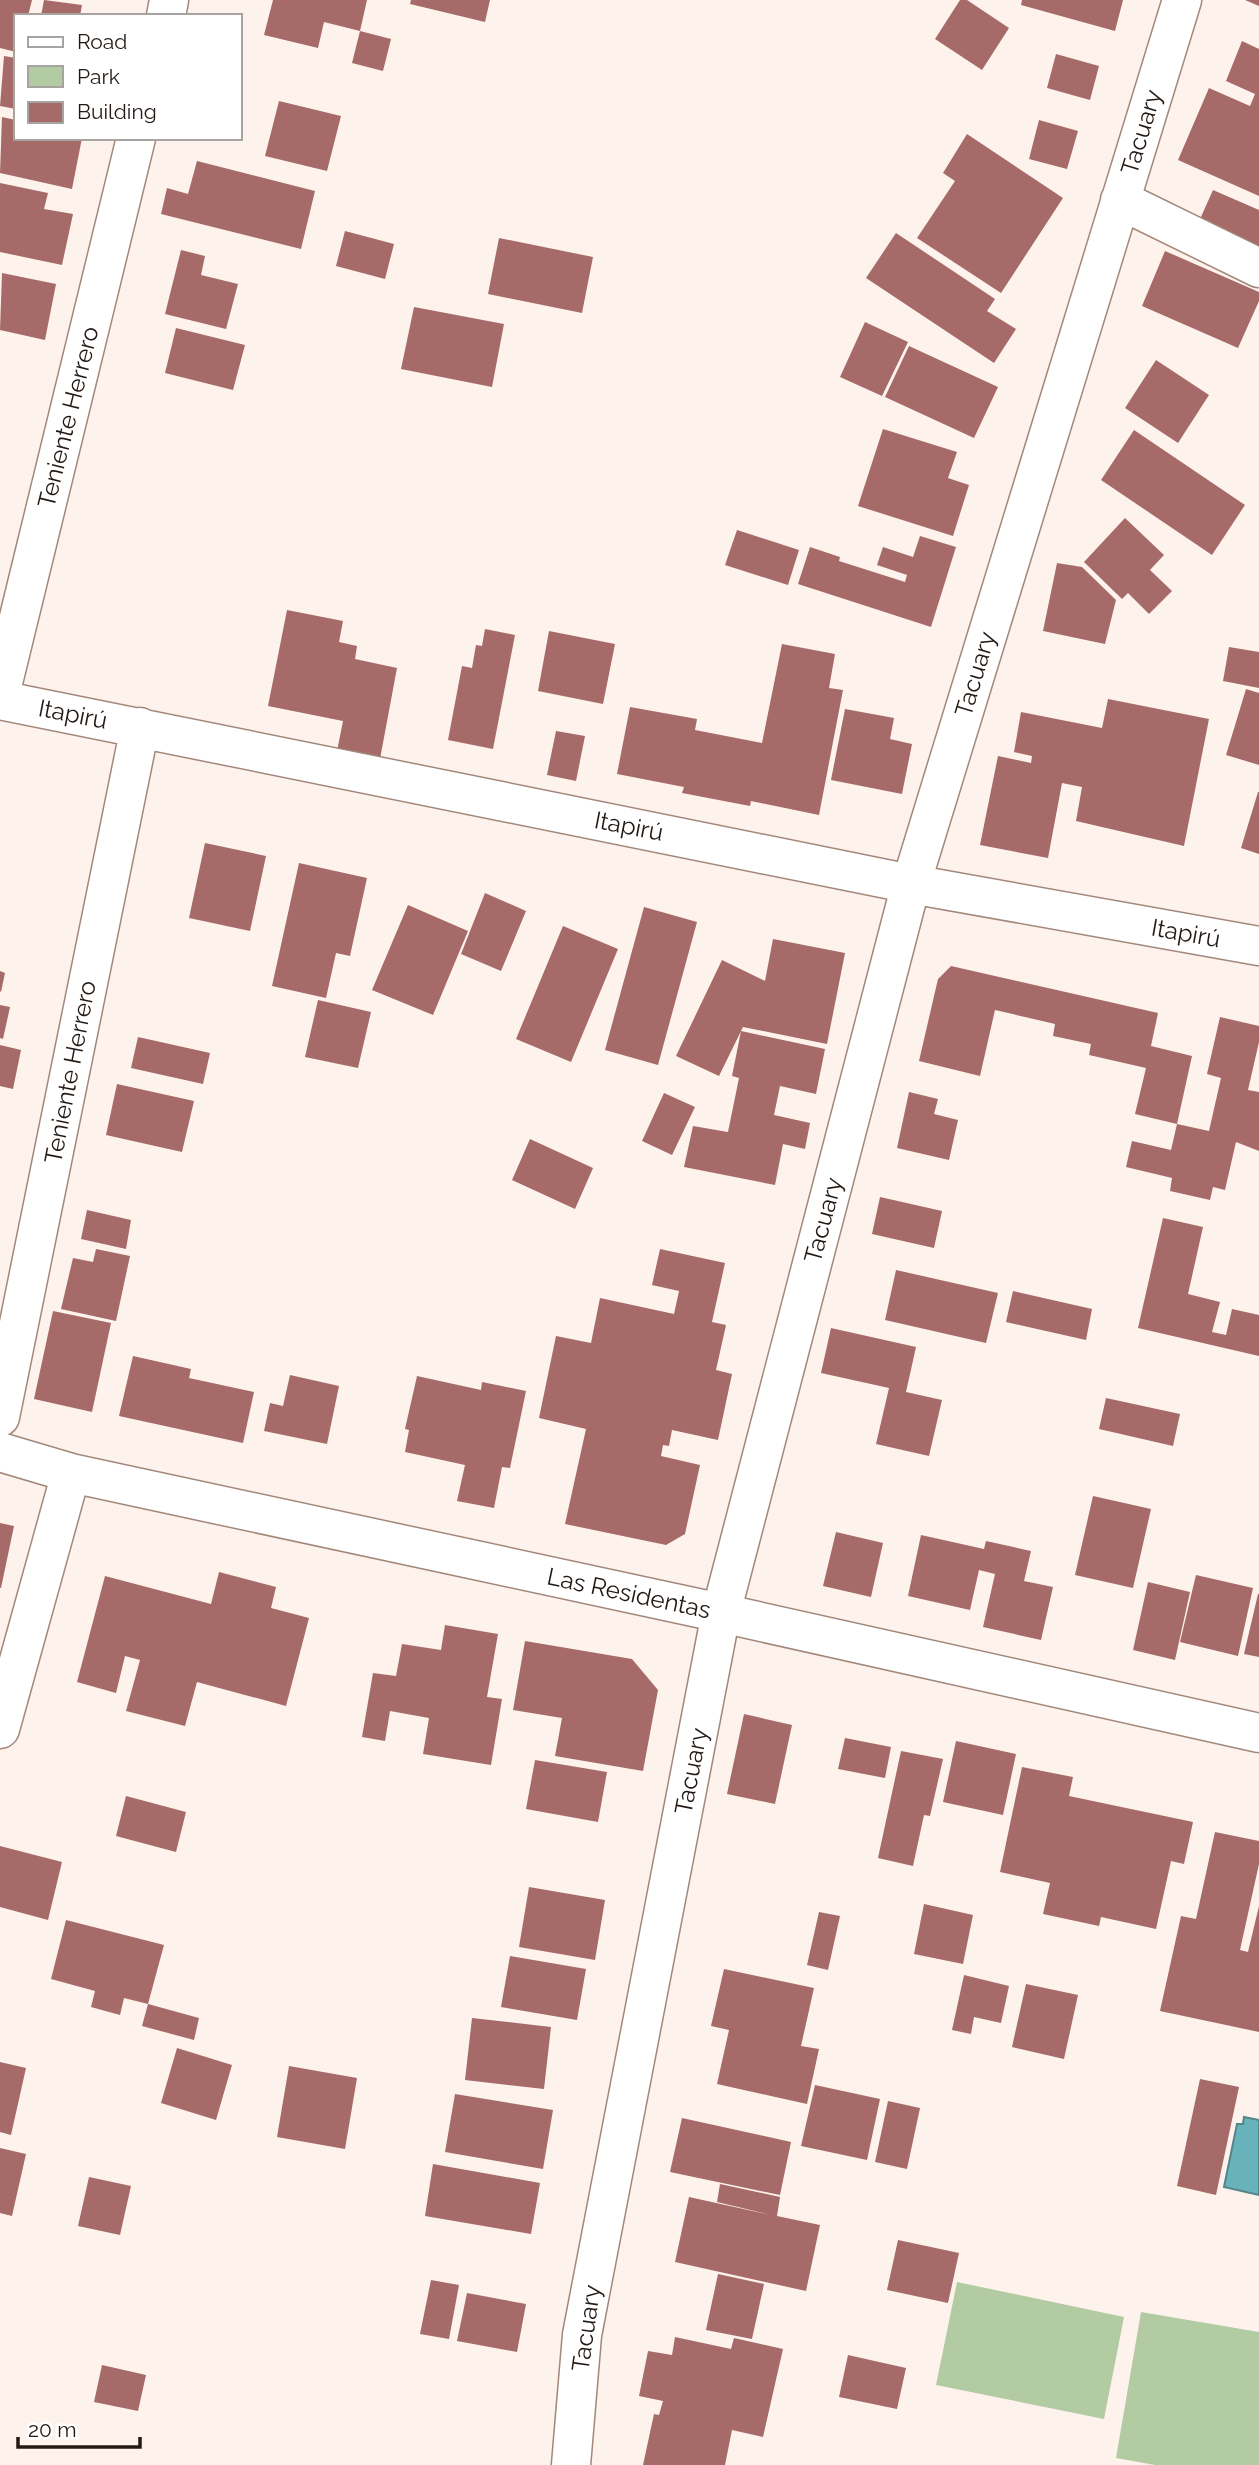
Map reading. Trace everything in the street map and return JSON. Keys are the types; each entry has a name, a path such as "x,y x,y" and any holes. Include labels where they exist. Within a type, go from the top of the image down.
{"street":[{"name":"Tacuary","path":"570,2465 582,2335 721,1613 911,884 1182,0"},
{"name":"Teniente Herrero","path":"0,697 136,140"},
{"path":"1120,200 1259,268"},
{"name":"Itapirú","path":"0,697 911,884 1259,946"},
{"name":"Teniente Herrero","path":"0,1417 140,727"},
{"name":"Las Residentas","path":"0,1452 71,1473 721,1613 1259,1733"},
{"path":"0,1728 71,1473"}],"green space":[{"path":"957,2282 1124,2317 1104,2419 936,2385"},
{"path":"1141,2312 1259,2332 1259,2465 1155,2465 1116,2458"}],"water":[{"path":"1244,2117 1259,2120 1259,2195 1224,2187 1237,2124 1243,2124"}],"building":[{"path":"0,0 32,0 28,14 14,14 14,52 0,48"},
{"path":"44,0 82,5 80,14 41,14"},
{"path":"273,0 367,0 360,31 324,22 318,48 264,35"},
{"path":"411,0 490,0 485,22 410,4"},
{"path":"960,0 967,0 1009,28 982,70 935,39"},
{"path":"1022,0 1123,0 1115,31 1021,5"},
{"path":"1245,0 1259,0 1259,6"},
{"path":"360,31 391,39 383,71 352,63"},
{"path":"1242,41 1259,49 1259,196 1178,160 1209,88 1250,106 1255,94 1226,81"},
{"path":"1056,54 1099,66 1090,100 1047,88"},
{"path":"4,56 14,58 14,109 0,106"},
{"path":"279,101 341,116 327,171 265,156"},
{"path":"2,117 14,120 14,140 82,140 72,189 0,173"},
{"path":"1039,120 1078,131 1067,169 1029,159"},
{"path":"967,134 1063,198 1001,293 917,238 955,181 943,173"},
{"path":"197,161 315,191 301,249 161,214 167,188 188,194"},
{"path":"0,183 48,193 44,209 73,214 62,265 0,252"},
{"path":"1213,190 1259,210 1259,255 1196,228"},
{"path":"345,231 394,244 385,279 336,266"},
{"path":"896,233 995,299 987,311 1016,329 994,363 866,278"},
{"path":"499,238 593,257 582,313 488,294"},
{"path":"181,250 205,256 201,275 238,284 226,329 165,314"},
{"path":"1165,251 1259,292 1259,301 1238,348 1142,306"},
{"path":"2,273 56,284 45,340 0,330"},
{"path":"414,307 504,324 492,387 401,369"},
{"path":"865,322 908,342 882,396 840,377"},
{"path":"176,328 245,345 233,390 165,373"},
{"path":"909,346 998,387 974,438 885,397"},
{"path":"1156,360 1209,395 1178,443 1125,408"},
{"path":"883,429 957,452 948,478 969,485 953,536 858,506"},
{"path":"1134,430 1245,505 1212,555 1101,480"},
{"path":"1125,518 1164,555 1150,570 1172,591 1149,614 1128,593 1122,599 1084,562"},
{"path":"737,530 799,550 788,585 725,565"},
{"path":"920,536 956,547 931,627 798,584 810,547 840,557 839,561 905,582 907,575 877,565 883,547 913,557"},
{"path":"1057,563 1082,567 1116,600 1105,644 1043,631"},
{"path":"287,610 343,621 339,642 357,646 355,659 397,668 380,759 337,751 343,721 268,706"},
{"path":"485,629 515,635 493,749 448,740 462,666 472,668 476,645 482,646"},
{"path":"549,631 615,644 603,704 538,691"},
{"path":"782,644 835,654 829,688 843,690 819,815 751,801 750,806 682,793 684,787 617,774 630,707 697,719 695,730 762,743"},
{"path":"1229,647 1259,652 1259,688 1223,681"},
{"path":"1246,689 1259,693 1259,765 1226,755"},
{"path":"1108,699 1209,719 1184,846 1076,821 1082,787 1062,783 1048,858 980,845 998,756 1031,763 1032,756 1014,752 1021,712 1102,728"},
{"path":"845,709 894,718 890,739 912,744 902,794 831,780"},
{"path":"556,731 585,736 576,781 547,775"},
{"path":"1259,792 1259,854 1241,848"},
{"path":"205,843 266,856 250,931 189,918"},
{"path":"299,863 367,878 350,956 336,953 326,998 272,986"},
{"path":"485,893 526,911 501,971 461,954"},
{"path":"408,905 468,931 433,1015 372,990"},
{"path":"644,907 697,922 658,1065 605,1050"},
{"path":"563,926 618,949 571,1062 516,1039"},
{"path":"773,939 845,953 827,1044 743,1027 719,1076 676,1056 722,960 765,981"},
{"path":"951,966 1158,1013 1151,1046 1192,1056 1177,1124 1135,1114 1146,1068 1089,1055 1091,1044 1053,1036 1055,1024 995,1010 980,1076 919,1061 938,979"},
{"path":"0,971 5,973 1,992 0,991"},
{"path":"318,1000 371,1012 358,1068 305,1057"},
{"path":"0,1005 10,1007 3,1039 0,1038"},
{"path":"1220,1017 1259,1026 1259,1042 1248,1090 1259,1092 1259,1151 1236,1142 1225,1190 1213,1187 1210,1200 1170,1191 1172,1178 1126,1167 1132,1141 1171,1150 1177,1124 1209,1131 1221,1078 1207,1074"},
{"path":"741,1031 825,1049 816,1094 780,1086 774,1115 810,1123 805,1149 783,1144 775,1185 684,1167 693,1126 728,1132 739,1078 732,1076"},
{"path":"138,1037 210,1053 203,1084 131,1068"},
{"path":"0,1045 21,1050 13,1089 0,1086"},
{"path":"117,1084 194,1101 182,1152 106,1135"},
{"path":"909,1092 938,1099 934,1114 958,1120 949,1160 897,1148"},
{"path":"664,1093 695,1107 672,1155 642,1141"},
{"path":"530,1139 593,1168 575,1209 512,1180"},
{"path":"880,1197 942,1211 934,1248 872,1234"},
{"path":"87,1210 131,1220 126,1249 81,1239"},
{"path":"1163,1218 1203,1227 1188,1294 1220,1302 1212,1332 1226,1335 1232,1309 1259,1315 1259,1356 1138,1328"},
{"path":"96,1249 130,1256 116,1321 61,1309 73,1258 93,1262"},
{"path":"660,1249 725,1263 712,1322 726,1325 716,1370 732,1374 718,1440 672,1430 669,1446 663,1445 661,1456 700,1465 685,1534 666,1545 565,1524 586,1429 539,1418 556,1336 591,1343 600,1298 674,1314 679,1291 652,1285"},
{"path":"896,1270 998,1293 986,1343 885,1320"},
{"path":"1013,1291 1092,1309 1086,1340 1006,1322"},
{"path":"53,1311 111,1323 92,1412 34,1399"},
{"path":"831,1328 916,1347 906,1392 942,1400 929,1456 876,1444 889,1388 821,1373"},
{"path":"133,1356 191,1369 189,1378 254,1392 243,1443 119,1416"},
{"path":"290,1375 339,1386 327,1444 264,1431 270,1403 283,1406"},
{"path":"417,1376 481,1390 482,1382 526,1391 510,1468 502,1467 494,1508 457,1501 465,1465 405,1452 409,1430 405,1429"},
{"path":"1106,1398 1180,1414 1173,1446 1099,1429"},
{"path":"1093,1496 1151,1509 1133,1588 1075,1575"},
{"path":"0,1523 14,1526 1,1588 0,1588"},
{"path":"836,1532 883,1543 871,1597 823,1586"},
{"path":"921,1535 984,1549 986,1541 1031,1551 1024,1581 1053,1587 1041,1640 983,1627 995,1574 979,1570 970,1610 908,1596"},
{"path":"219,1572 276,1587 271,1608 309,1618 286,1706 197,1682 185,1726 126,1711 140,1660 125,1656 116,1693 77,1682 105,1576 211,1604"},
{"path":"1196,1575 1253,1588 1238,1656 1180,1642"},
{"path":"1148,1582 1190,1592 1175,1660 1133,1650"},
{"path":"1259,1594 1259,1657 1244,1654"},
{"path":"445,1625 498,1634 487,1697 502,1699 491,1765 423,1754 429,1718 390,1711 385,1741 362,1737 373,1673 396,1676 402,1644 441,1650"},
{"path":"525,1641 632,1659 658,1690 643,1771 555,1756 562,1718 513,1710"},
{"path":"744,1714 792,1725 775,1804 727,1794"},
{"path":"845,1738 891,1747 885,1778 838,1769"},
{"path":"956,1741 1016,1754 1003,1815 943,1802"},
{"path":"901,1751 943,1759 930,1816 924,1815 913,1866 878,1858"},
{"path":"535,1760 607,1772 598,1822 526,1809"},
{"path":"1022,1767 1073,1777 1069,1796 1193,1822 1184,1864 1171,1861 1156,1929 1101,1917 1099,1926 1043,1914 1050,1883 1000,1872"},
{"path":"126,1796 186,1812 176,1852 116,1836"},
{"path":"1215,1832 1259,1841 1259,1864 1240,1950 1248,1952 1259,1906 1259,2032 1160,2011 1181,1916 1196,1919"},
{"path":"0,1846 62,1862 48,1920 0,1907"},
{"path":"529,1887 605,1900 595,1960 519,1947"},
{"path":"924,1904 973,1915 963,1964 914,1954"},
{"path":"819,1912 840,1916 828,1970 807,1965"},
{"path":"66,1920 164,1945 148,2004 124,1998 120,2015 91,2007 95,1991 51,1979"},
{"path":"510,1956 586,1969 577,2020 501,2007"},
{"path":"724,1969 814,1988 801,2046 819,2049 807,2104 717,2084 729,2030 711,2026"},
{"path":"964,1975 1009,1986 1001,2023 974,2017 971,2034 952,2030"},
{"path":"1026,1984 1078,1995 1064,2059 1012,2047"},
{"path":"148,2004 199,2018 194,2040 142,2026"},
{"path":"472,2018 551,2027 544,2089 465,2080"},
{"path":"177,2048 232,2065 216,2120 161,2103"},
{"path":"0,2062 26,2068 11,2135 0,2132"},
{"path":"289,2066 357,2078 345,2149 277,2137"},
{"path":"1200,2079 1239,2087 1216,2195 1177,2186"},
{"path":"815,2085 880,2099 867,2160 801,2146"},
{"path":"455,2094 553,2110 543,2169 445,2152"},
{"path":"888,2101 920,2108 907,2169 875,2162"},
{"path":"682,2118 791,2142 780,2195 670,2172"},
{"path":"0,2148 26,2154 12,2216 0,2213"},
{"path":"433,2164 540,2183 531,2234 425,2216"},
{"path":"89,2177 131,2186 120,2235 78,2226"},
{"path":"720,2184 780,2197 777,2216 820,2225 806,2291 675,2262 689,2197 771,2215 717,2202"},
{"path":"898,2240 959,2253 948,2303 887,2290"},
{"path":"718,2274 764,2284 752,2339 706,2330"},
{"path":"431,2280 459,2285 449,2339 420,2334"},
{"path":"467,2293 526,2304 517,2352 457,2341"},
{"path":"675,2337 731,2349 734,2338 783,2349 763,2437 732,2430 725,2465 643,2465 654,2414 659,2415 663,2401 639,2396 648,2351 672,2355"},
{"path":"848,2355 906,2368 897,2409 839,2397"},
{"path":"102,2365 146,2375 138,2411 94,2402"}]}
